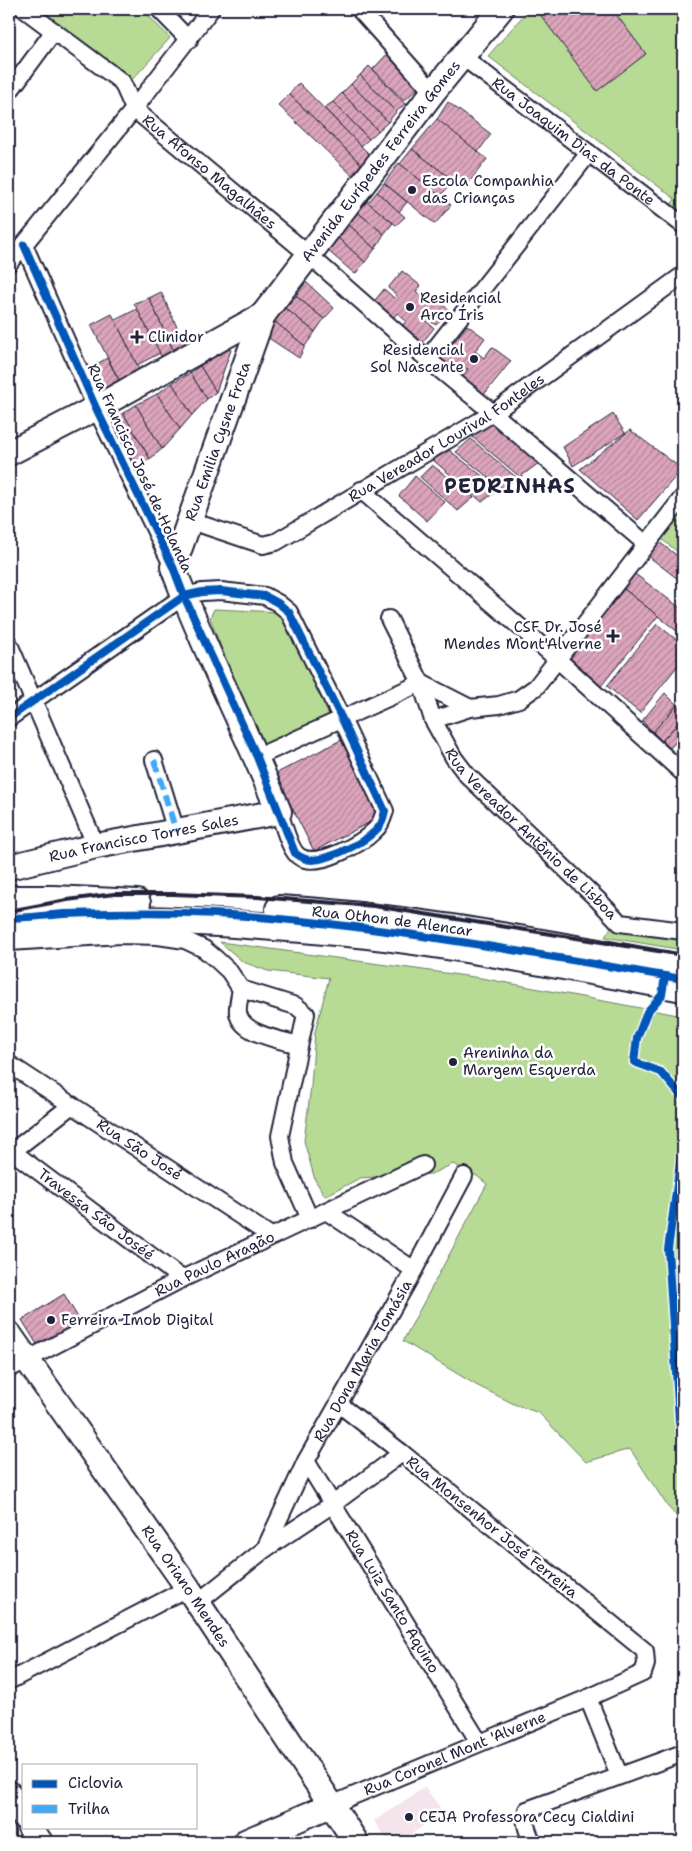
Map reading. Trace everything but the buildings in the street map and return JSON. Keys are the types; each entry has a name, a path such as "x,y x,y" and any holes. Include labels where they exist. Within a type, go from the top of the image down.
{"main road":[{"name":"Rua Othon de Alencar","path":"9,899 54,899 321,912 430,925 683,968"},
{"name":"Rua Othon de Alencar","path":"9,927 54,922 125,920 202,921 311,929 385,937 465,949 683,988"}],"street":[{"name":"Rua Afonso Magalhães","path":"24,9 122,82 134,109 309,254 427,359 646,544"},
{"path":"158,9 189,40"},
{"path":"9,263 189,40 211,9"},
{"path":"359,9 433,92"},
{"name":"Avenida Eurípedes Ferreira Gomes","path":"263,315 433,92 501,9"},
{"path":"9,92 54,31"},
{"name":"Rua Joaquim Dias da Ponte","path":"462,57 683,224"},
{"path":"427,359 589,153"},
{"name":"Rua Francisco José de Holanda","path":"24,246 96,408 173,567 184,596 257,757 279,812"},
{"name":"Rua Vereador Lourival Fonteles","path":"191,521 263,545 276,542 493,413 683,275"},
{"path":"9,453 96,408 263,315"},
{"name":"Rua Emilia Cysne Frota","path":"173,567 263,315"},
{"path":"361,490 679,763"},
{"path":"433,720 470,708 499,705 519,699 536,687 683,497"},
{"path":"9,718 184,596 202,592 221,591 265,596 289,612 385,811 382,822 374,831 341,853 313,860 302,858 294,853 279,812"},
{"name":"Rua Vereador Antônio de Lisboa","path":"389,619 421,683 433,720 454,758 468,775 620,923 683,931"},
{"path":"9,644 96,846"},
{"path":"257,757 421,683 470,708"},
{"path":"154,760 176,831"},
{"name":"Rua Francisco Torres Sales","path":"9,867 96,846 279,812"},
{"path":"9,942 121,936 158,936 185,940 204,949 216,959 229,971 241,989 296,1006 306,1014 280,1136 284,1164 310,1219"},
{"path":"241,989 238,1012 242,1023 250,1030 299,1045"},
{"name":"Rua São José","path":"9,1064 271,1236"},
{"path":"10,1151 72,1105"},
{"name":"Travessa São Joséé","path":"10,1151 182,1279"},
{"name":"Rua Paulo Aragão","path":"18,1365 182,1279 424,1165"},
{"name":"Rua Dona Maria Tomásia","path":"265,1549 306,1461 414,1270 464,1176"},
{"path":"326,1211 414,1270"},
{"name":"Rua Oriano Mendes","path":"9,1334 18,1365 192,1595 356,1842"},
{"name":"Rua Monsenhor José Ferreira","path":"339,1404 402,1453 645,1652"},
{"name":"Rua Dona Maria Tomásia","path":"9,1681 192,1595 333,1504 402,1453"},
{"name":"Rua Luiz Santo Aquino","path":"306,1461 479,1742"},
{"name":"Rua Coronel Mont 'Alverne","path":"245,1842 479,1742 588,1698 643,1673 646,1664 645,1652"},
{"path":"588,1698 619,1775"},
{"path":"532,1842 526,1826 527,1810 683,1753"},
{"path":"9,1794 22,1814"},
{"path":"31,1828 40,1842"}],"shaded area":[{"name":"CEJA Professora Cecy Cialdini","path":"425,1787 443,1812 400,1842 388,1842 374,1821"}],"green space":[{"path":"38,9 142,9 170,38 130,82"},
{"path":"529,9 683,9 683,216 670,206 675,199 488,56"},
{"path":"683,510 683,556 660,538"},
{"path":"214,609 279,612 333,714 260,750 210,618"},
{"path":"613,924 683,936 683,950 605,937"},
{"path":"220,942 481,978 683,1016 683,1523 668,1507 630,1449 586,1462 539,1413 516,1405 476,1385 403,1341 487,1184 477,1176 453,1164 431,1174 360,1178 325,1196 315,1180 304,1141 315,1032 329,978 268,971 243,962"}],"railway":[{"path":"9,911 67,900 114,894 257,897 374,906 683,955"}],"marked path":[{"path":"154,760 176,831"}],"cycle path":[{"path":"9,718 184,596 202,592 221,591 265,596 289,612 385,811 382,822 377,829 361,842 351,847 330,856 312,860 303,858 295,853 257,757 184,596 173,567 96,408 24,245"},
{"path":"9,918 65,914 148,912 210,914 288,920 458,941 683,979"},
{"path":"665,976 662,995 647,1012 637,1038 634,1062 661,1072 683,1098"},
{"path":"683,1141 668,1249 679,1420 683,1449"}],"place":[{"name":"Escola Companhia das Crianças","path":"412,190"},
{"name":"Residencial Arco Íris","path":"410,307"},
{"name":"Clinidor","path":"137,337"},
{"name":"Residencial Sol Nascente","path":"474,359"},
{"name":"CSF Dr. José Mendes Mont'Alverne","path":"613,636"},
{"name":"Areninha da Margem Esquerda","path":"453,1062"},
{"name":"Ferreira Imob Digital","path":"51,1320"},
{"name":"CEJA Professora Cecy Cialdini","path":"409,1817"}],"district":[{"name":"PEDRINHAS","path":"510,486"}]}
